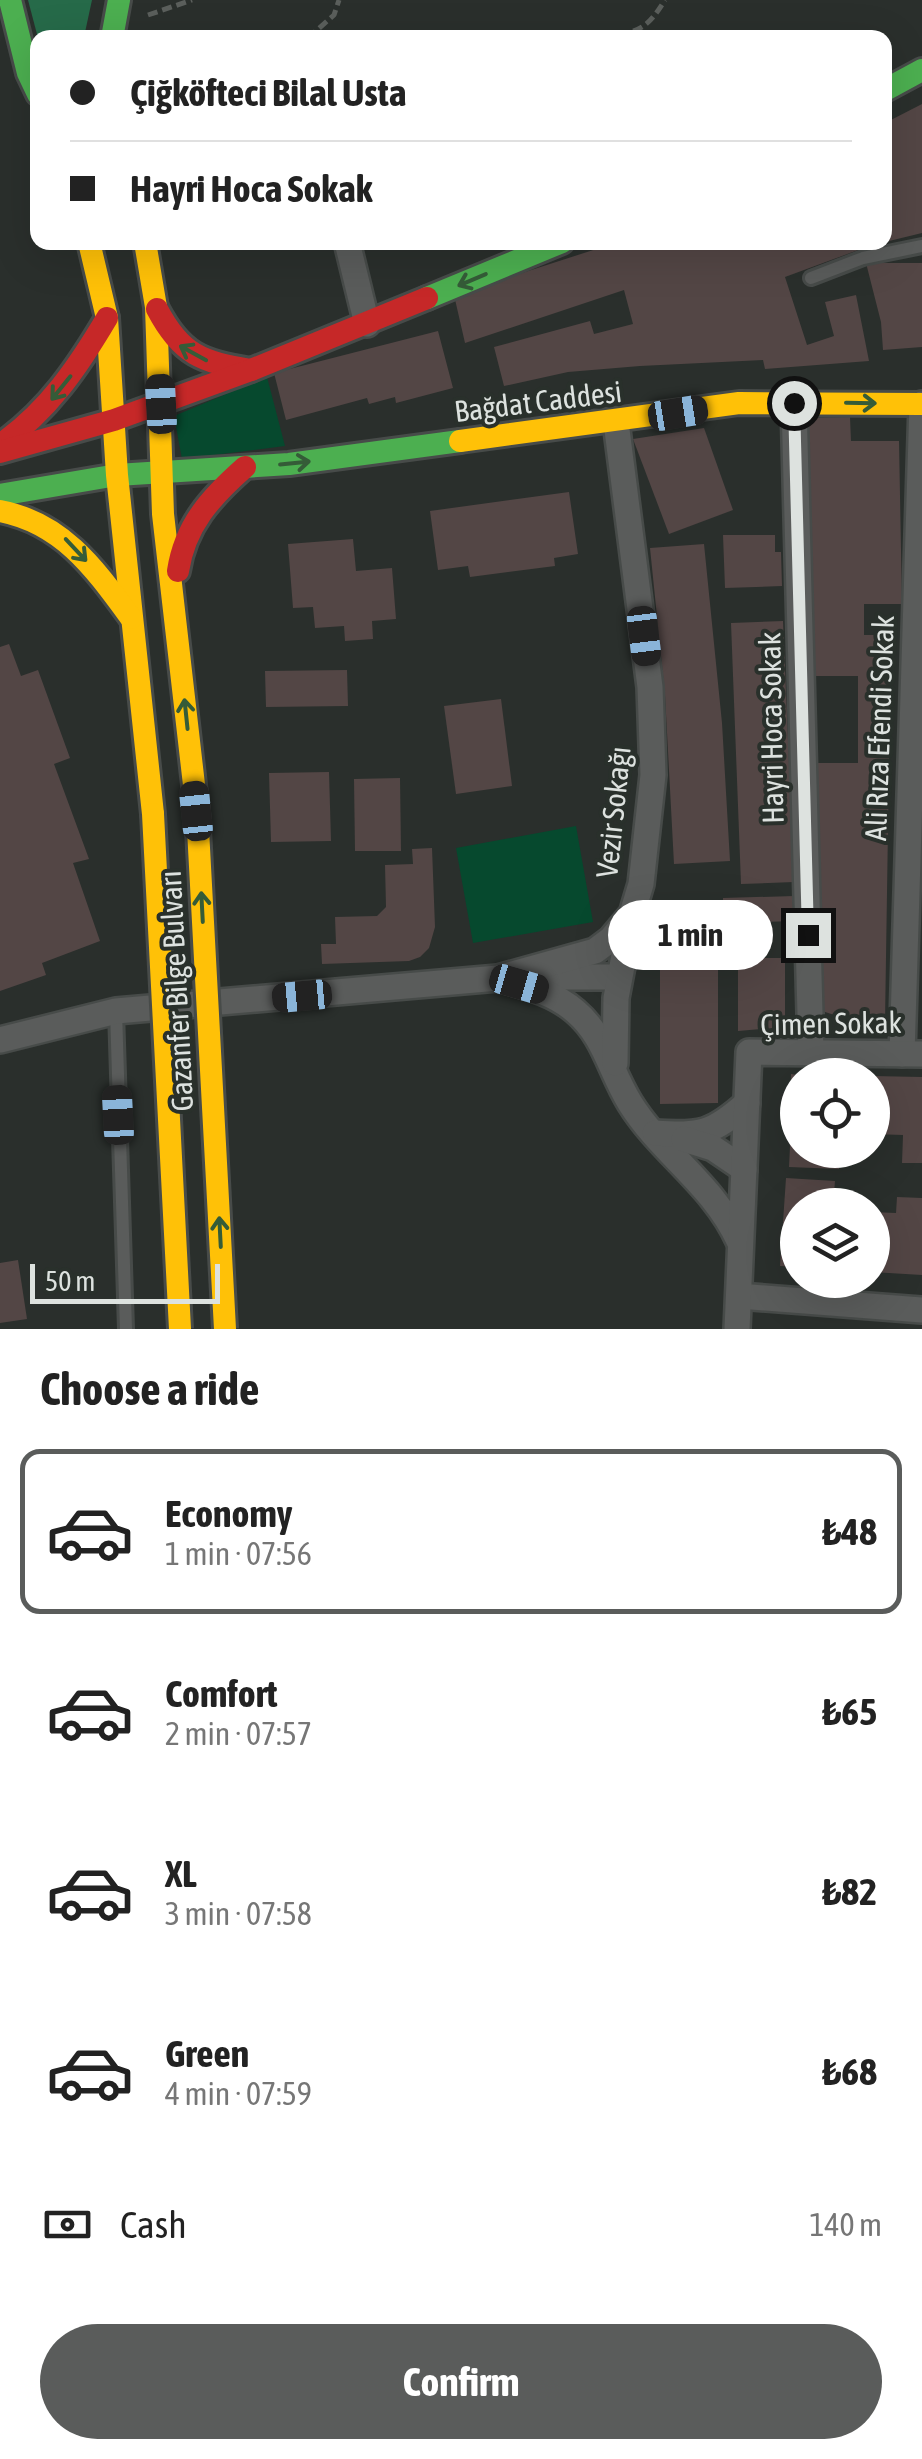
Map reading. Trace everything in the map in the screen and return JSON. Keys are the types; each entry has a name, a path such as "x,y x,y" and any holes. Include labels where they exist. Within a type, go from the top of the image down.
{"main road":[{"path":"10,0 30,75"},
{"path":"113,30 119,0"},
{"path":"892,86 922,70"},
{"path":"90,250 107,318 114,420"},
{"path":"146,250 156,306 161,404"},
{"path":"0,452 161,404 543,250"},
{"path":"156,306 176,343 187,352 203,360 252,370"},
{"path":"0,444 35,419 59,392 107,318"},
{"name":"Gazanfer Bilge Bulvarı","path":"161,404 162,514 196,811 225,1329"},
{"name":"Bağdat Caddesi","path":"0,496 118,475 245,467 739,404 922,404"},
{"name":"Gazanfer Bilge Bulvarı","path":"114,420 153,814 180,1329"},
{"path":"174,615 179,555 191,522 214,494 245,467"},
{"path":"0,511 29,515 57,529 99,574 132,619"}],"street":[{"path":"350,250 367,324"},
{"name":"Hayri Hoca Sokak","path":"794,403 811,1052"},
{"name":"Ali Rıza Efendi Sokak","path":"912,1054 922,404"},
{"name":"Vezir Sokağı","path":"0,1040 116,1011 498,978 595,951 612,939 632,914 647,855 654,734 616,422"},
{"path":"615,1068 617,988 632,914"},
{"path":"498,978 617,988"},
{"path":"498,978 540,990 573,1009 598,1035 631,1105 720,1205 741,1245"},
{"name":"Çimen Sokak","path":"737,1329 749,1052 912,1054"},
{"path":"655,1133 710,1132 747,1103"},
{"path":"655,1133 714,1148 744,1169"},
{"path":"686,1168 744,1169"},
{"path":"739,1296 922,1310"}],"lane":[{"path":"810,278 862,258 922,246"},
{"path":"116,1011 126,1329"}],"path":[{"path":"118,30 192,0"},
{"path":"317,30 334,15 339,0"},
{"path":"630,30 650,24 665,0"}],"green space":[{"path":"28,0 92,0 86,30 36,30"},
{"path":"267,377 285,446 182,459 174,416"},
{"path":"576,826 593,922 473,943 456,848"}],"building":[{"path":"922,104 922,233 892,240 892,119"},
{"path":"593,250 858,250 785,277 807,345 834,336 825,302 856,295 869,361 765,369 763,360 640,366 568,372 504,386 494,347 590,321 594,334 633,324 624,290 465,343 454,295"},
{"path":"866,263 922,263 922,347 883,350 881,322"},
{"path":"438,331 453,388 396,403 395,397 369,404 367,398 286,420 274,373"},
{"path":"850,417 851,441 899,441 902,604 864,604 864,635 891,635 885,1022 853,1021 822,1011 815,763 858,763 858,676 813,676 806,418"},
{"path":"704,428 733,510 669,534 633,439"},
{"path":"569,492 578,554 554,558 555,566 470,577 468,566 438,570 430,511"},
{"path":"723,535 775,535 775,552 781,552 782,586 725,588"},
{"path":"353,539 356,571 392,568 396,619 372,621 373,639 345,641 344,626 315,628 313,607 293,608 288,544"},
{"path":"704,544 722,723 730,861 674,864 665,695 650,548"},
{"path":"783,621 794,882 741,884 731,623"},
{"path":"9,644 21,676 38,670 70,758 54,764 89,859 73,863 100,941 42,963 46,975 0,991 0,647"},
{"path":"347,670 348,706 266,707 265,671"},
{"path":"501,699 512,786 456,794 444,706"},
{"path":"329,772 331,841 271,842 269,773"},
{"path":"400,778 401,851 355,851 354,779"},
{"path":"432,848 435,927 429,948 409,961 322,964 321,944 336,944 335,917 377,916 386,907 385,865 413,864 412,849"},
{"path":"794,896 795,921 723,923 723,898"},
{"path":"670,913 718,913 718,1103 660,1104 660,940 670,940"},
{"path":"738,958 785,958 785,1027 738,1031"},
{"path":"890,1076 922,1077 922,1163 902,1163 903,1135 890,1135"},
{"path":"786,1178 835,1181 834,1188 785,1188"},
{"path":"897,1197 922,1198 922,1275 890,1273 890,1213 896,1213"},
{"path":"18,1260 27,1319 0,1323 0,1263"}],"traffic: fast":[{"path":"10,0 30,77"},
{"path":"113,30 119,0"},
{"path":"892,86 922,70"},
{"path":"427,298 543,250"},
{"path":"0,495 117,475 289,464 460,441"}],"traffic: slow":[{"path":"91,250 107,318 117,475 153,814"},
{"path":"146,250 156,307 163,514 197,811"},
{"path":"460,441 739,403 922,404"},
{"path":"0,511 22,517 60,537 90,566 131,618"},
{"path":"197,811 225,1329"},
{"path":"153,814 180,1329"}],"traffic: jam":[{"path":"0,452 114,420 251,370 427,298"},
{"path":"157,309 175,337 195,354 219,364 251,370"},
{"path":"1,444 61,387 107,318"},
{"path":"178,571 181,555 201,513 245,467"}],"route":[{"path":"794,403 808,935"}]}
